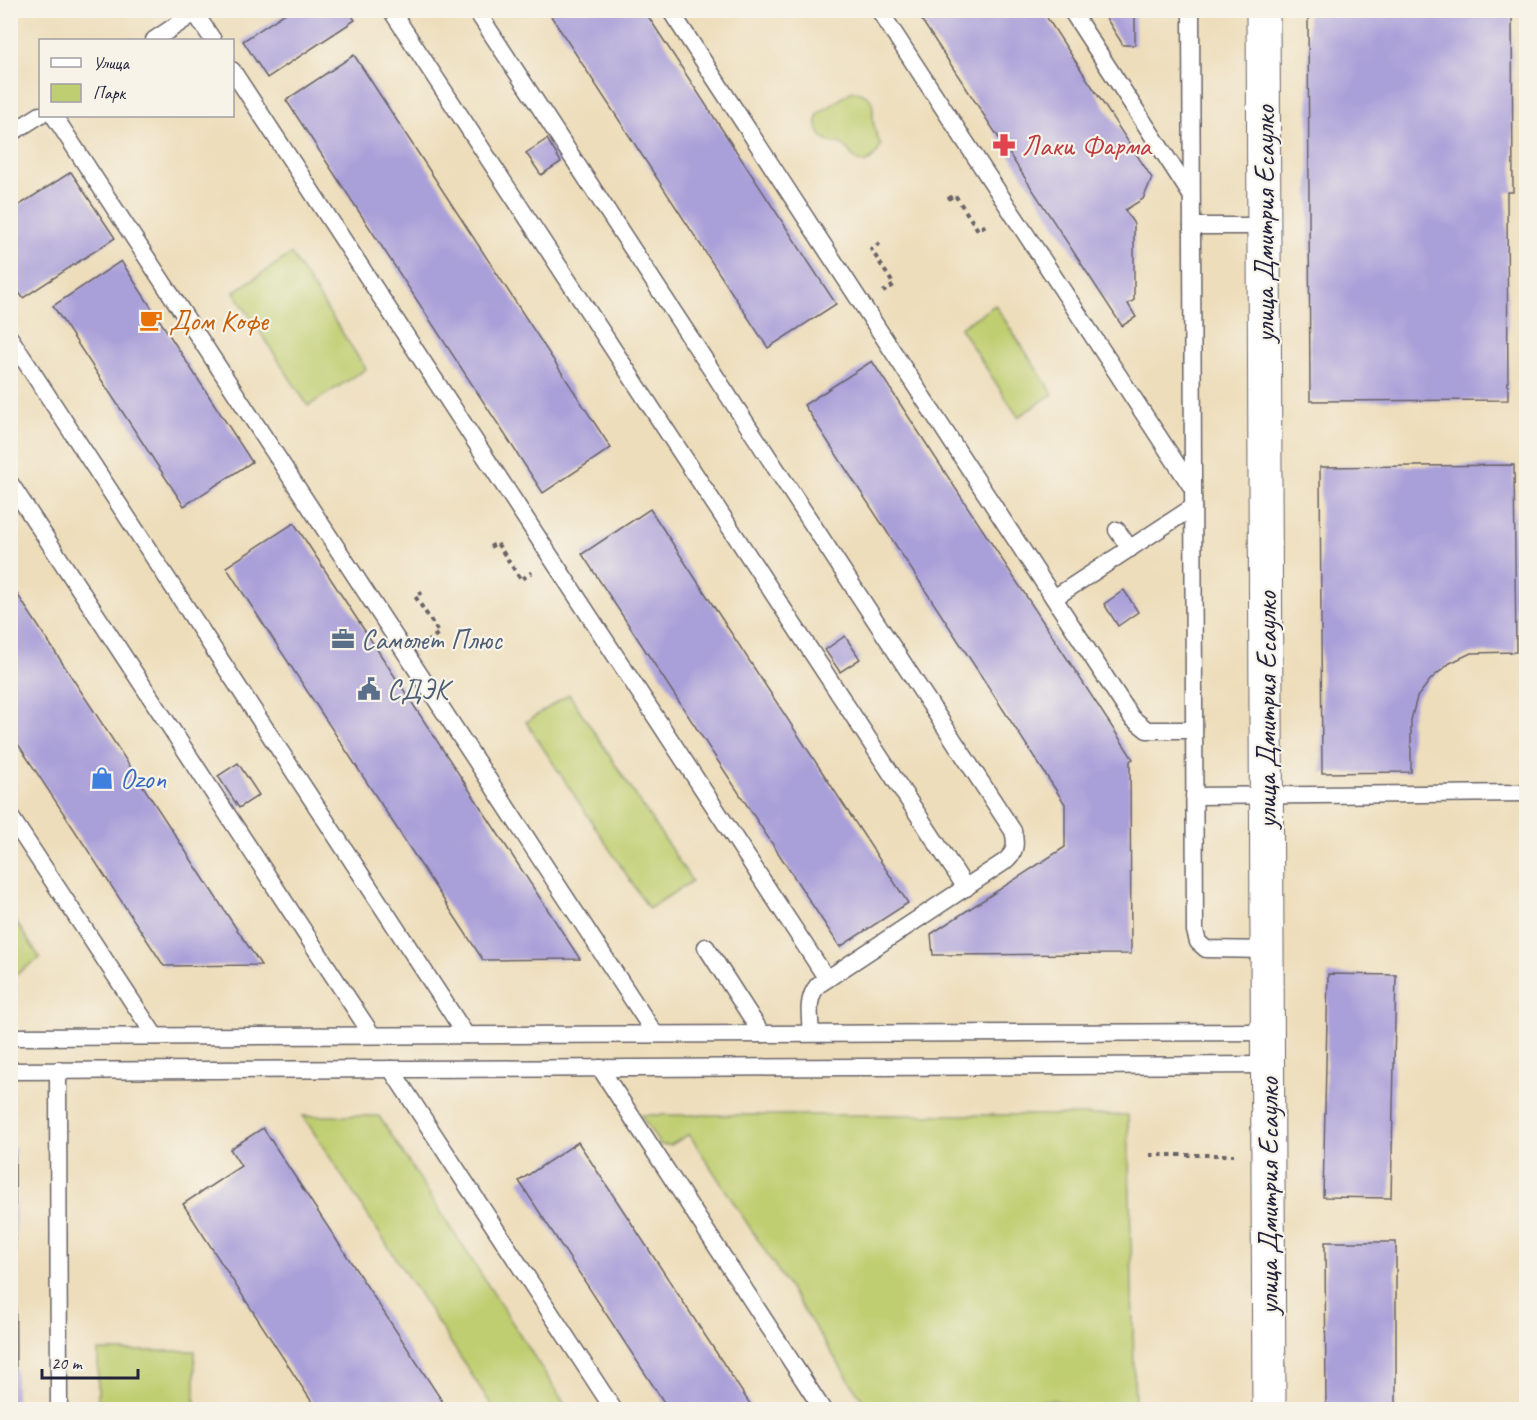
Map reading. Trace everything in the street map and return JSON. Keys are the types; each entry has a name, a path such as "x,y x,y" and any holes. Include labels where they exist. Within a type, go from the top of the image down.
{"street":[{"name":"улица Дмитрия Есаулко","path":"1263,10 1269,1410"}],"lane":[{"path":"392,10 966,888"},
{"path":"476,10 1013,831 1016,843 1013,855 811,992 811,1033"},
{"path":"670,10 1139,725 1147,730 1194,730"},
{"path":"879,10 1193,489"},
{"path":"1071,10 1191,195"},
{"path":"1191,10 1195,931 1198,942 1206,949 1217,951 1268,950"},
{"path":"156,39 197,12 212,39"},
{"path":"234,73 827,979"},
{"path":"10,134 39,116"},
{"path":"55,117 655,1034"},
{"path":"1192,226 1264,226"},
{"path":"10,338 466,1035"},
{"path":"10,483 372,1035"},
{"path":"1054,598 1193,507"},
{"path":"1117,530 1130,549"},
{"path":"1194,796 1527,793"},
{"path":"10,816 155,1036"},
{"path":"706,947 762,1034"},
{"path":"10,1037 1268,1032"},
{"path":"10,1071 1268,1065"},
{"path":"600,1068 823,1410"},
{"path":"391,1069 614,1410"},
{"path":"58,1070 59,1410"}],"path":[{"path":"948,199 955,195 978,230"},
{"path":"880,243 871,249 894,285"},
{"path":"490,547 496,543 521,580"},
{"path":"422,592 415,596 439,633"},
{"path":"1150,1155 1234,1155"}],"green space":[{"path":"852,91 861,93 871,100 874,129 881,145 875,156 864,162 856,160 841,144 832,143 822,137 817,126 818,114"},
{"path":"291,254 366,369 308,406 234,292"},
{"path":"995,305 1053,394 1018,417 960,328"},
{"path":"569,694 692,881 649,909 526,722"},
{"path":"10,913 40,958 15,975 11,975"},
{"path":"641,1115 1128,1115 1135,1409 1087,1409 1054,1400 1026,1401 1005,1409 868,1409 689,1134 671,1145 660,1145"},
{"path":"303,1116 379,1116 568,1409 494,1409"},
{"path":"98,1351 195,1351 195,1409 98,1409"}],"building":[{"path":"290,10 348,10 355,20 267,78 243,41"},
{"path":"547,10 644,10 836,304 768,348"},
{"path":"915,10 1042,10 1152,178 1143,199 1125,210 1134,224 1134,300 1128,304 1136,317 1122,326"},
{"path":"1101,10 1135,10 1135,45 1123,45"},
{"path":"1308,10 1512,10 1513,192 1507,192 1508,400 1310,401"},
{"path":"354,55 611,448 543,493 286,100"},
{"path":"547,139 561,162 541,175 526,153"},
{"path":"71,172 115,238 23,298 10,280 10,211"},
{"path":"121,261 252,462 184,506 53,306"},
{"path":"872,361 1133,759 1130,761 1131,954 933,955 931,934 1065,847 1065,804 804,405"},
{"path":"1514,465 1516,652 1471,653 1450,663 1431,679 1417,697 1411,720 1411,772 1322,773 1320,467"},
{"path":"650,509 908,903 840,947 582,554"},
{"path":"294,523 580,959 483,960 226,567"},
{"path":"10,583 261,965 164,966 10,732"},
{"path":"1124,590 1138,612 1118,626 1104,604"},
{"path":"845,636 860,659 840,672 825,650"},
{"path":"238,763 259,795 239,808 218,776"},
{"path":"1328,974 1396,975 1391,1198 1323,1197"},
{"path":"263,1128 448,1410 317,1410 183,1204 241,1166 230,1149"},
{"path":"578,1142 754,1410 669,1410 519,1181"},
{"path":"10,1147 15,1147 16,1410 10,1410"},
{"path":"1325,1242 1396,1242 1396,1410 1326,1410"}],"place":[{"name":"Лаки Фарма","path":"1004,145"},
{"name":"Дом Кофе","path":"151,320"},
{"name":"Самолет Плюс","path":"343,639"},
{"name":"СДЭК","path":"369,689"},
{"name":"Ozon","path":"102,778"}]}
